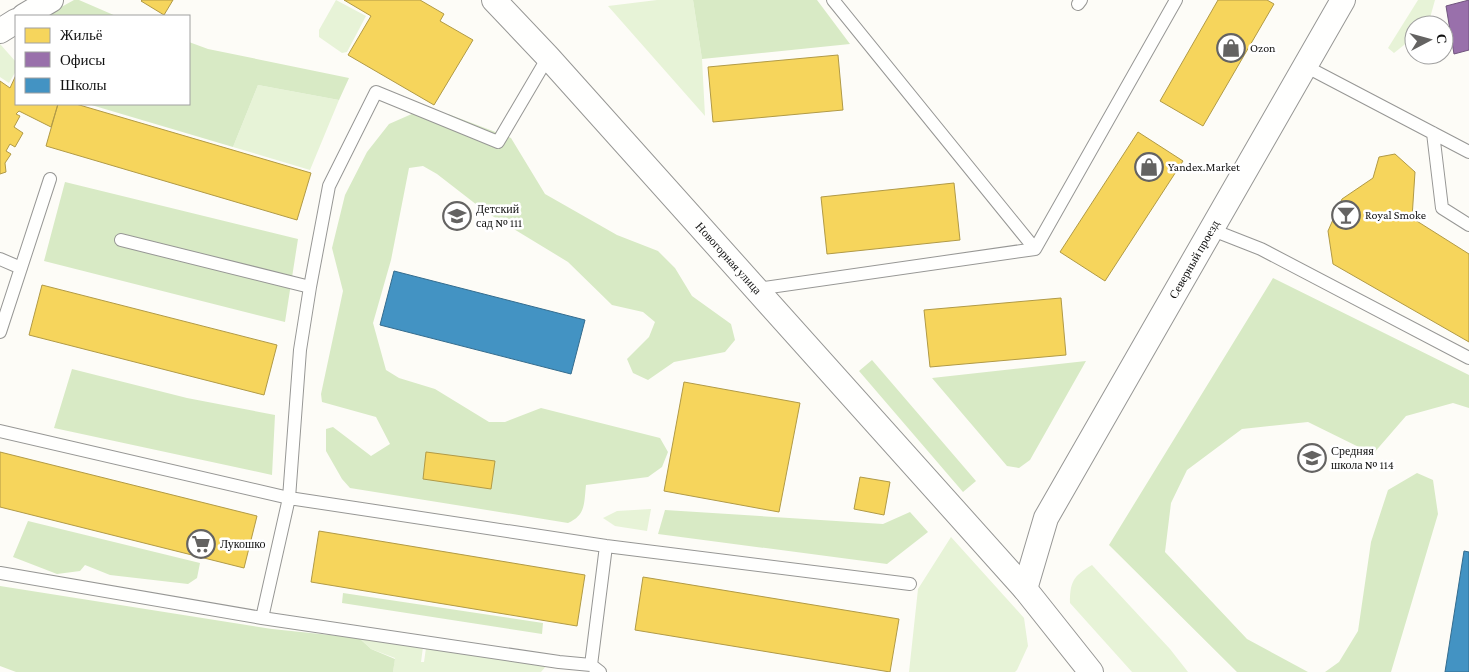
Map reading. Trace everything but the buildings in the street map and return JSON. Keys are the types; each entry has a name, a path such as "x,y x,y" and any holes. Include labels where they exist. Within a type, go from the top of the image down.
{"street":[{"path":"26,15 51,0"},
{"name":"Новогорная улица","path":"494,0 548,57 961,519 1025,588 1091,672"},
{"name":"Северный проезд","path":"1025,588 1046,518 1305,66 1336,2"},
{"path":"0,30 15,22"}],"lane":[{"path":"833,0 1035,249"},
{"path":"1035,249 1176,0"},
{"path":"262,618 288,498 300,350 329,186 376,92 498,142 548,57"},
{"path":"1305,66 1469,152"},
{"path":"1433,133 1442,208 1469,225"},
{"path":"0,332 50,178"},
{"path":"1210,229 1261,249 1469,358"},
{"path":"121,240 310,287"},
{"path":"757,289 1035,249"},
{"path":"0,259 21,268"},
{"path":"0,431 288,498 606,546 910,584"},
{"path":"0,573 262,618 595,668 606,546"}],"green space":[{"path":"74,0 79,0 114,15 47,15"},
{"path":"336,0 366,16 347,52 342,53 319,37 319,30"},
{"path":"657,0 693,0 702,59 705,116 608,6"},
{"path":"693,0 817,0 850,44 702,59"},
{"path":"1418,0 1435,0 1431,15 1409,15"},
{"path":"1404,22 1404,45 1394,53 1388,48"},
{"path":"190,42 208,49 349,78 339,100 258,85 233,147 91,105 190,105"},
{"path":"0,44 15,61 15,73 9,83 0,77"},
{"path":"258,85 339,100 310,170 233,147"},
{"path":"414,113 448,114 511,138 545,194 617,235 658,251 675,268 692,296 731,324 735,340 725,352 674,362 648,380 633,373 627,359 649,337 655,322 643,312 612,305 568,262 486,212 437,174 423,166 409,168 391,260 373,323 386,370 399,378 435,389 489,422 505,422 541,408 660,438 668,452 662,467 648,477 586,485 583,508 574,520 568,523 350,488 342,479 326,451 326,429 333,427 371,456 390,444 376,417 322,402 321,394 343,291 332,248 345,195 367,152 389,124"},
{"path":"65,182 298,239 285,322 44,261"},
{"path":"1273,278 1469,375 1469,408 1453,403 1406,416 1373,454 1308,422 1242,429 1187,470 1171,503 1165,552 1247,639 1308,672 1237,672 1109,545"},
{"path":"872,360 976,481 963,492 859,371"},
{"path":"1086,361 1030,460 1019,468 1007,466 932,378"},
{"path":"72,369 187,398 275,415 272,475 54,428"},
{"path":"1417,473 1433,480 1438,514 1391,672 1325,672 1339,662 1358,631 1371,542 1388,490"},
{"path":"651,509 647,531 615,526 603,518 617,511"},
{"path":"665,510 883,524 910,512 928,532 887,564 658,534"},
{"path":"28,521 200,563 197,578 188,584 110,575 85,565 80,571 57,574 13,557"},
{"path":"951,537 1024,618 1028,646 1015,672 909,672 918,589"},
{"path":"1092,565 1170,649 1188,672 1132,672 1070,603 1074,580"},
{"path":"0,586 272,629 359,638 371,649 395,659 393,672 16,672 0,666"},
{"path":"343,593 543,623 542,634 342,603"},
{"path":"359,638 423,647 421,662 424,662 426,648 547,665 541,672 393,672 395,658 371,649"}],"place":[{"name":"Ozon","path":"1231,48"},
{"name":"Yandex.Market","path":"1149,167"},
{"name":"Royal Smoke","path":"1346,215"},
{"name":"Детский сад № 111","path":"457,216"},
{"name":"Средняя школа № 114","path":"1312,458"},
{"name":"Лукошко","path":"201,544"}]}
